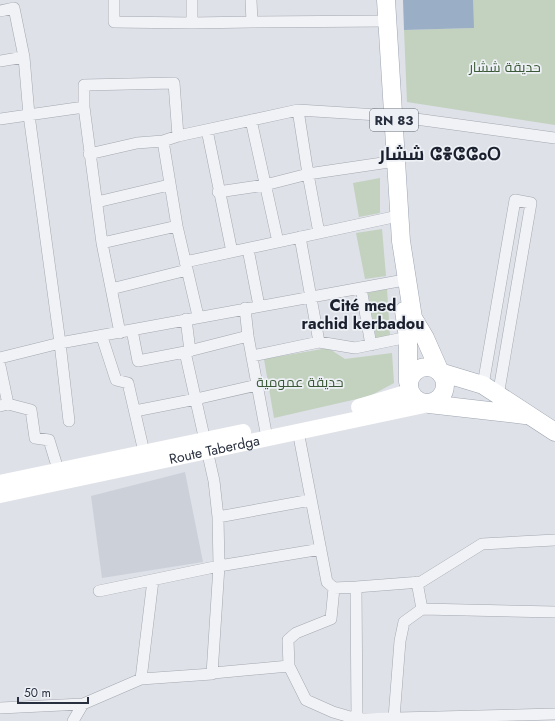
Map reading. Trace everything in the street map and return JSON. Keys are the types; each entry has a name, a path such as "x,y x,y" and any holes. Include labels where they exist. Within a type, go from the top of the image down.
{"main road":[{"name":"RN 83","path":"386,0 394,116 398,216 401,241 413,318 440,372"},
{"name":"RN 83","path":"401,241 399,281 408,337 409,387"},
{"path":"527,415 419,402 409,387 414,372 424,367 430,367 440,372 483,386 555,432"},
{"path":"429,404 439,399 445,389 444,377 440,372"},
{"name":"Route Taberdga","path":"0,495 60,477 123,464 206,444 265,433 377,403 409,387"},
{"name":"Route Taberdga","path":"265,433 298,431 429,404"},
{"name":"Route Taberdga","path":"123,464 144,452 206,444"},
{"name":"Route Taberdga","path":"0,483 60,477"}],"street":[{"path":"114,0 114,22 192,24 388,21"},
{"path":"192,0 192,24"},
{"path":"250,0 252,22"},
{"path":"0,11 14,8 24,57 29,115 69,421"},
{"path":"0,61 24,57"},
{"path":"120,333 102,243 89,154 84,107 84,85 174,83 178,136"},
{"path":"0,119 84,107"},
{"path":"298,110 319,233"},
{"path":"89,154 137,143 163,140 298,110 394,116 555,138"},
{"path":"251,120 278,242"},
{"path":"207,130 218,192 232,252"},
{"path":"163,140 169,185 177,226 198,316"},
{"path":"218,192 265,185 308,174 396,161"},
{"path":"97,202 169,185"},
{"path":"483,386 515,200 531,203 498,396"},
{"path":"111,289 232,252 398,216"},
{"path":"102,243 177,226"},
{"path":"300,237 319,342"},
{"path":"248,249 258,306"},
{"path":"0,358 60,343 102,337 198,316 399,281"},
{"path":"361,288 372,345"},
{"path":"245,308 248,336 265,433"},
{"path":"186,319 188,351 196,399 214,481 218,517 219,566 212,673"},
{"path":"132,330 138,361 188,351 248,336"},
{"path":"102,337 116,380 128,383 144,452"},
{"path":"252,356 319,342 355,348 408,337"},
{"path":"0,366 4,405 31,410 35,438 49,440 60,477"},
{"path":"135,411 257,385"},
{"path":"298,431 327,582 334,588 421,582 482,544 555,540"},
{"path":"218,517 311,500"},
{"path":"99,591 219,566 320,549"},
{"path":"141,679 153,580"},
{"path":"417,582 422,609"},
{"path":"356,587 357,719"},
{"path":"334,588 331,619 296,633 288,640 289,666 306,700 332,716 357,719 394,718 410,720 555,714"},
{"path":"394,718 400,641 404,622 422,609 555,612"},
{"path":"0,708 83,704 141,679 289,666"},
{"path":"73,721 83,704"}],"shaded area":[{"path":"185,472 203,562 102,578 91,496"}],"green space":[{"name":"حديقة ششار","path":"473,0 555,0 555,125 407,102 404,30 473,28"},
{"path":"380,178 380,213 359,217 353,183"},
{"path":"382,229 386,276 365,279 356,233"},
{"path":"387,289 390,336 376,338 368,293"},
{"name":"حديقة عمومية","path":"328,348 345,359 392,353 394,383 370,396 274,418 264,359"}],"water":[{"path":"403,0 473,0 474,28 404,30"}],"district":[{"name":"ششار ⵛⴻⵛⵛⴰⵔ","path":"440,154"},
{"name":"Cité med rachid kerbadou","path":"363,314"}]}
